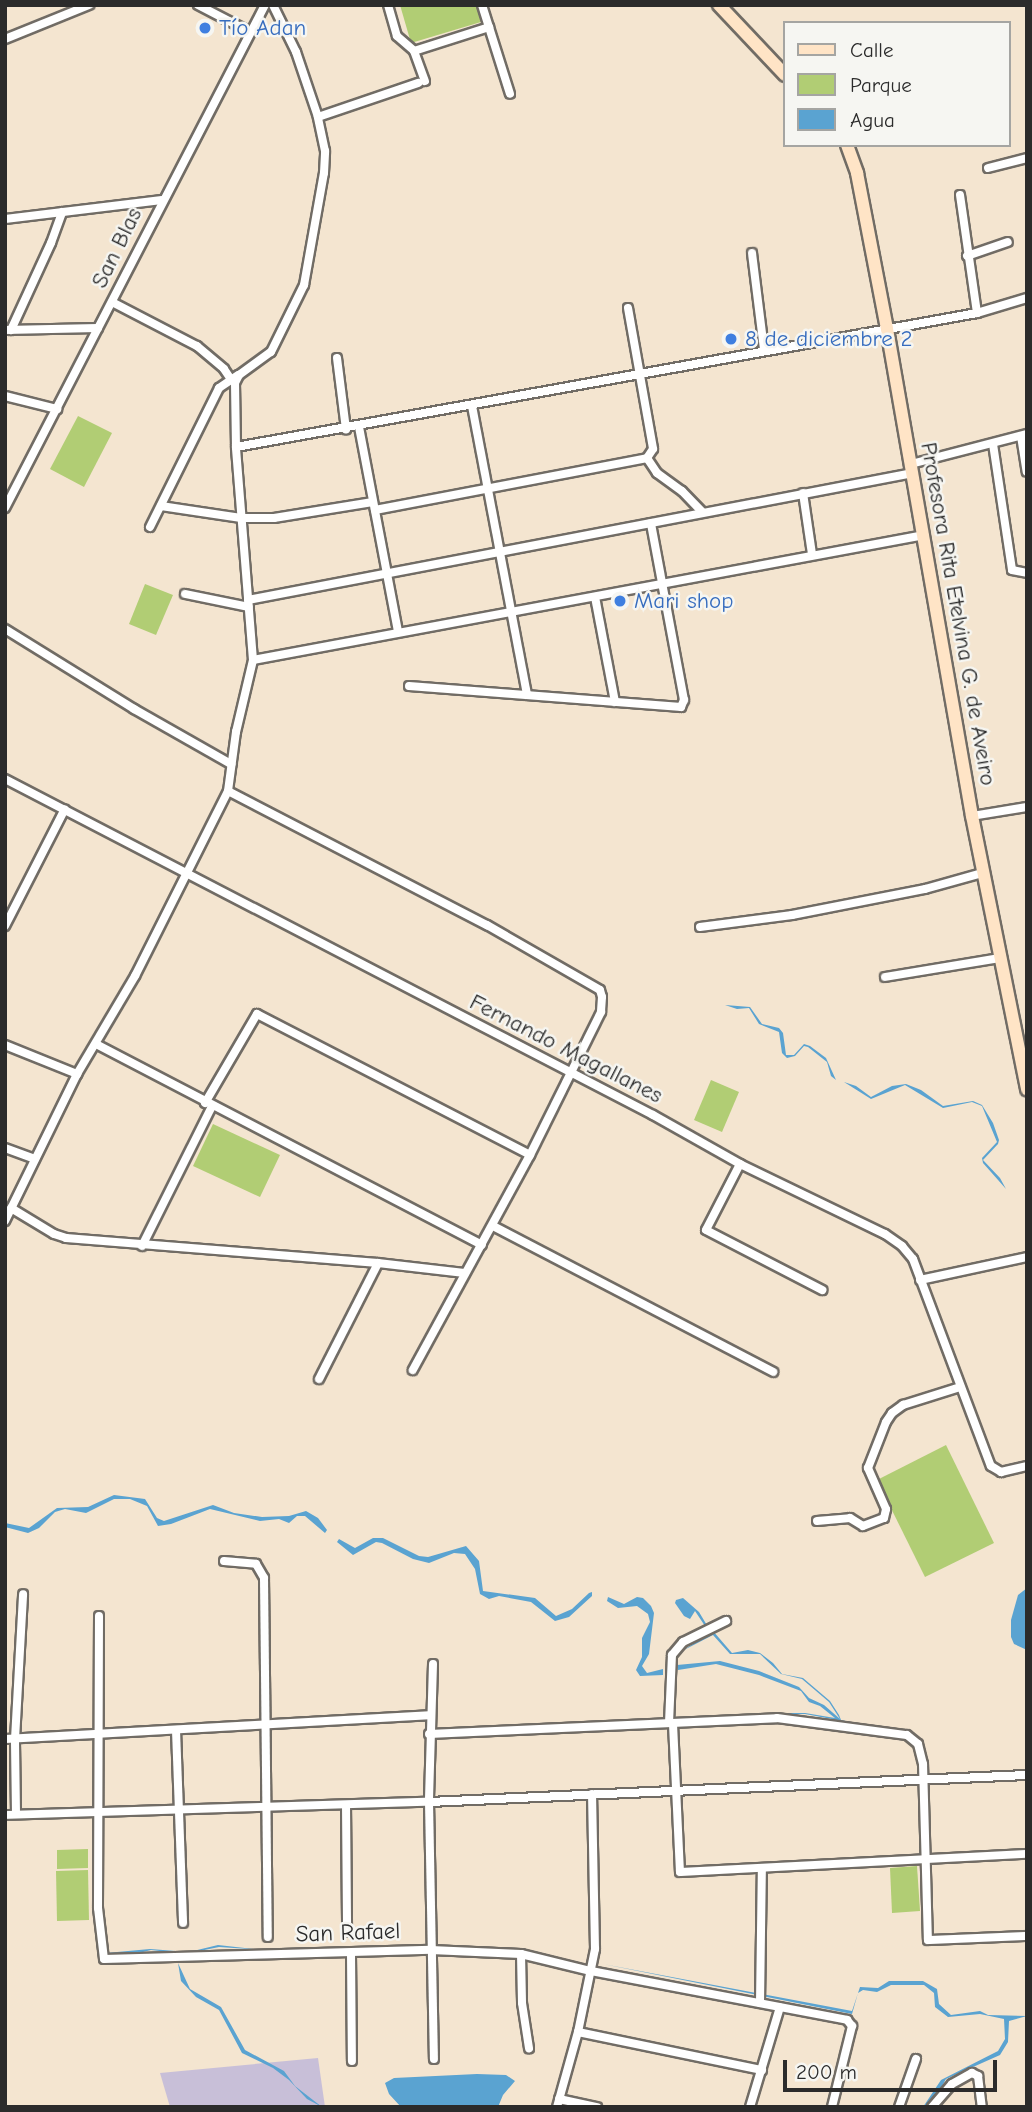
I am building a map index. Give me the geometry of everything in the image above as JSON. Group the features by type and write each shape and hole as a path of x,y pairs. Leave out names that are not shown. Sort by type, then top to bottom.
{"street":[{"path":"5,39 89,5"},
{"path":"198,5 250,32"},
{"name":"San Blas","path":"5,508 265,5"},
{"path":"150,527 219,388 271,352 304,285 324,173 325,151 318,117 296,52 273,5"},
{"path":"318,117 421,82 414,51 397,36 388,5"},
{"path":"482,5 510,94"},
{"path":"719,5 783,73"},
{"path":"414,51 489,27"},
{"name":"Profesora Rita Etelvina G. de Aveiro","path":"848,147 857,173 887,329 982,873 1000,958 1021,1030 1027,1090"},
{"path":"988,168 1027,158"},
{"path":"960,195 977,313"},
{"path":"5,219 162,200"},
{"path":"62,212 55,234 8,330 99,328"},
{"path":"967,256 1008,242"},
{"path":"752,253 764,349"},
{"path":"236,447 359,427 764,349 977,313 1027,298"},
{"path":"113,302 197,346 234,377"},
{"path":"161,506 242,518 274,518 488,489 647,458 653,449 628,308"},
{"path":"337,358 346,429"},
{"path":"5,1220 77,1074 188,875 228,791 231,764 253,660 236,447 234,377"},
{"path":"5,396 57,409"},
{"path":"472,406 527,695"},
{"path":"359,427 398,632"},
{"path":"185,594 249,603 388,571 803,493 912,468 1024,435 1027,472"},
{"path":"993,444 1012,570 1027,573"},
{"path":"647,458 657,474 682,491 702,512"},
{"path":"803,493 812,554"},
{"path":"409,686 681,707 684,704 650,523"},
{"path":"253,660 924,535"},
{"path":"596,597 615,702"},
{"path":"5,629 134,709 231,764"},
{"name":"Fernando Magallanes","path":"5,779 571,1073 740,1164 885,1234 902,1246 912,1259 988,1461 995,1470 1001,1472 1027,1465"},
{"path":"228,791 475,918 600,990 601,1012 571,1073 493,1226 464,1273 413,1370"},
{"path":"972,816 1027,807"},
{"path":"5,926 65,809"},
{"path":"700,927 792,915 925,889 982,873"},
{"path":"885,977 1000,958"},
{"path":"142,1246 208,1104 257,1014 530,1155"},
{"path":"96,1044 482,1245"},
{"path":"5,1045 77,1074"},
{"path":"5,1148 35,1159"},
{"path":"740,1164 706,1230 822,1290"},
{"path":"11,1208 54,1234 66,1238 378,1263 464,1273"},
{"path":"493,1226 773,1372"},
{"path":"920,1280 1027,1257"},
{"path":"319,1379 378,1263"},
{"path":"817,1521 850,1518 863,1526 884,1518 885,1506 867,1468 886,1422 892,1413 903,1405 960,1387"},
{"path":"224,1561 256,1564 264,1578 268,1937"},
{"path":"16,1814 10,1739 23,1594"},
{"path":"98,1813 99,1616"},
{"path":"726,1620 683,1642 672,1655 671,1723 680,1872 1027,1854"},
{"path":"433,1664 429,1715 429,1802 434,2059"},
{"path":"10,1739 429,1715"},
{"path":"429,1734 776,1718 907,1735 921,1751 924,1779 928,1940 1027,1936"},
{"path":"176,1730 183,1923"},
{"path":"5,1815 429,1802 675,1788 1027,1775"},
{"path":"592,1794 596,1934 592,1971 558,2103 597,2107"},
{"path":"346,1805 347,1932"},
{"name":"San Rafael","path":"98,1813 98,1908 104,1959 431,1950 521,1954 850,2023 832,2107"},
{"path":"760,2003 762,1868"},
{"path":"351,1954 352,2062"},
{"path":"521,1954 522,2003 529,2048"},
{"path":"750,2107 780,2007"},
{"path":"578,2032 762,2070"},
{"path":"899,2107 916,2059"},
{"path":"932,2107 952,2084 972,2073 978,2076 982,2107"}],"shaded area":[{"path":"318,2058 325,2107 170,2107 160,2073"}],"green space":[{"path":"400,5 476,5 481,22 411,43"},
{"path":"78,416 112,433 84,487 50,469"},
{"path":"145,584 173,595 156,635 129,624"},
{"path":"711,1080 739,1092 722,1132 694,1120"},
{"path":"213,1124 280,1155 260,1197 193,1166"},
{"path":"946,1445 994,1543 925,1577 877,1480"},
{"path":"88,1849 88,1868 57,1869 57,1850"},
{"path":"917,1866 920,1911 892,1913 890,1868"},
{"path":"88,1870 89,1920 57,1921 56,1871"}],"water":[{"path":"725,1005 750,1007 762,1024 779,1028 783,1033 786,1055 794,1055 804,1044 810,1046 826,1058 836,1080 831,1076 827,1062 808,1047 804,1046 795,1056 787,1058 782,1053 779,1032 759,1024 749,1008 737,1009"},
{"path":"844,1082 856,1086 871,1097 892,1086 906,1084 921,1090 943,1106 973,1101 982,1105 999,1140 983,1160 1000,1178 1006,1189 983,1163 982,1158 997,1142 982,1106 972,1102 943,1108 905,1085 871,1099"},
{"path":"114,1495 145,1499 157,1518 164,1521 213,1505 234,1513 262,1517 289,1516 306,1511 318,1518 327,1530 325,1533 305,1516 297,1516 289,1523 279,1519 260,1521 210,1509 171,1524 158,1526 147,1506 130,1499 114,1499 86,1513 65,1509 55,1512 39,1528 28,1533 5,1527 5,1523 29,1528 57,1508 88,1507"},
{"path":"373,1538 383,1538 419,1556 428,1557 466,1546 479,1561 483,1591 535,1598 556,1616 572,1609 589,1593 592,1592 592,1596 569,1617 555,1621 531,1602 499,1596 489,1599 480,1594 475,1569 465,1554 454,1553 429,1563 413,1559 376,1542 353,1555 337,1542 339,1539 355,1548"},
{"path":"1027,1588 1027,1650 1014,1644 1011,1637 1011,1620 1018,1595"},
{"path":"608,1597 624,1604 637,1597 643,1598 651,1606 654,1613 649,1654 642,1666 647,1673 663,1669 663,1675 640,1676 636,1670 642,1657 642,1638 650,1622 648,1614 637,1606 618,1608 607,1601"},
{"path":"683,1598 699,1612 708,1627 675,1642 705,1626 695,1611 690,1619 684,1616 675,1603"},
{"path":"713,1631 732,1653 748,1650 760,1653 782,1674 803,1678 830,1701 841,1720 869,1726 805,1714 673,1718 805,1713 835,1718 820,1706 809,1702 801,1691 759,1675 716,1664 678,1670 677,1665 720,1661 759,1671 799,1687 809,1698 824,1705 840,1719 829,1702 802,1679 781,1674 760,1654 730,1654 713,1635 682,1651"},
{"path":"218,1945 264,1950 219,1947 185,1954 151,1950 139,1953 106,1953 150,1949 189,1952"},
{"path":"178,1963 190,1989 221,2007 245,2050 284,2071 295,2086 322,2107 307,2099 273,2068 242,2053 219,2010 196,1997 181,1981"},
{"path":"603,1964 852,2011 858,1993 852,2014"},
{"path":"889,1981 923,1981 937,1989 939,2004 951,2015 980,2011 988,2015 1027,2016 1009,2021 1008,2042 1000,2055 946,2079 936,2097 923,2107 941,2080 998,2051 1005,2039 1004,2019 980,2014 948,2017 935,2007 934,1993 924,1985 891,1985 877,1992 863,1990 858,1993 860,1987 878,1988"},
{"path":"506,2075 515,2081 503,2095 498,2107 401,2107 389,2094 385,2083 394,2078"}],"place":[{"name":"Tío Adan","path":"205,28"},
{"name":"8 de diciembre 2","path":"731,339"},
{"name":"Mari shop","path":"620,601"}]}
